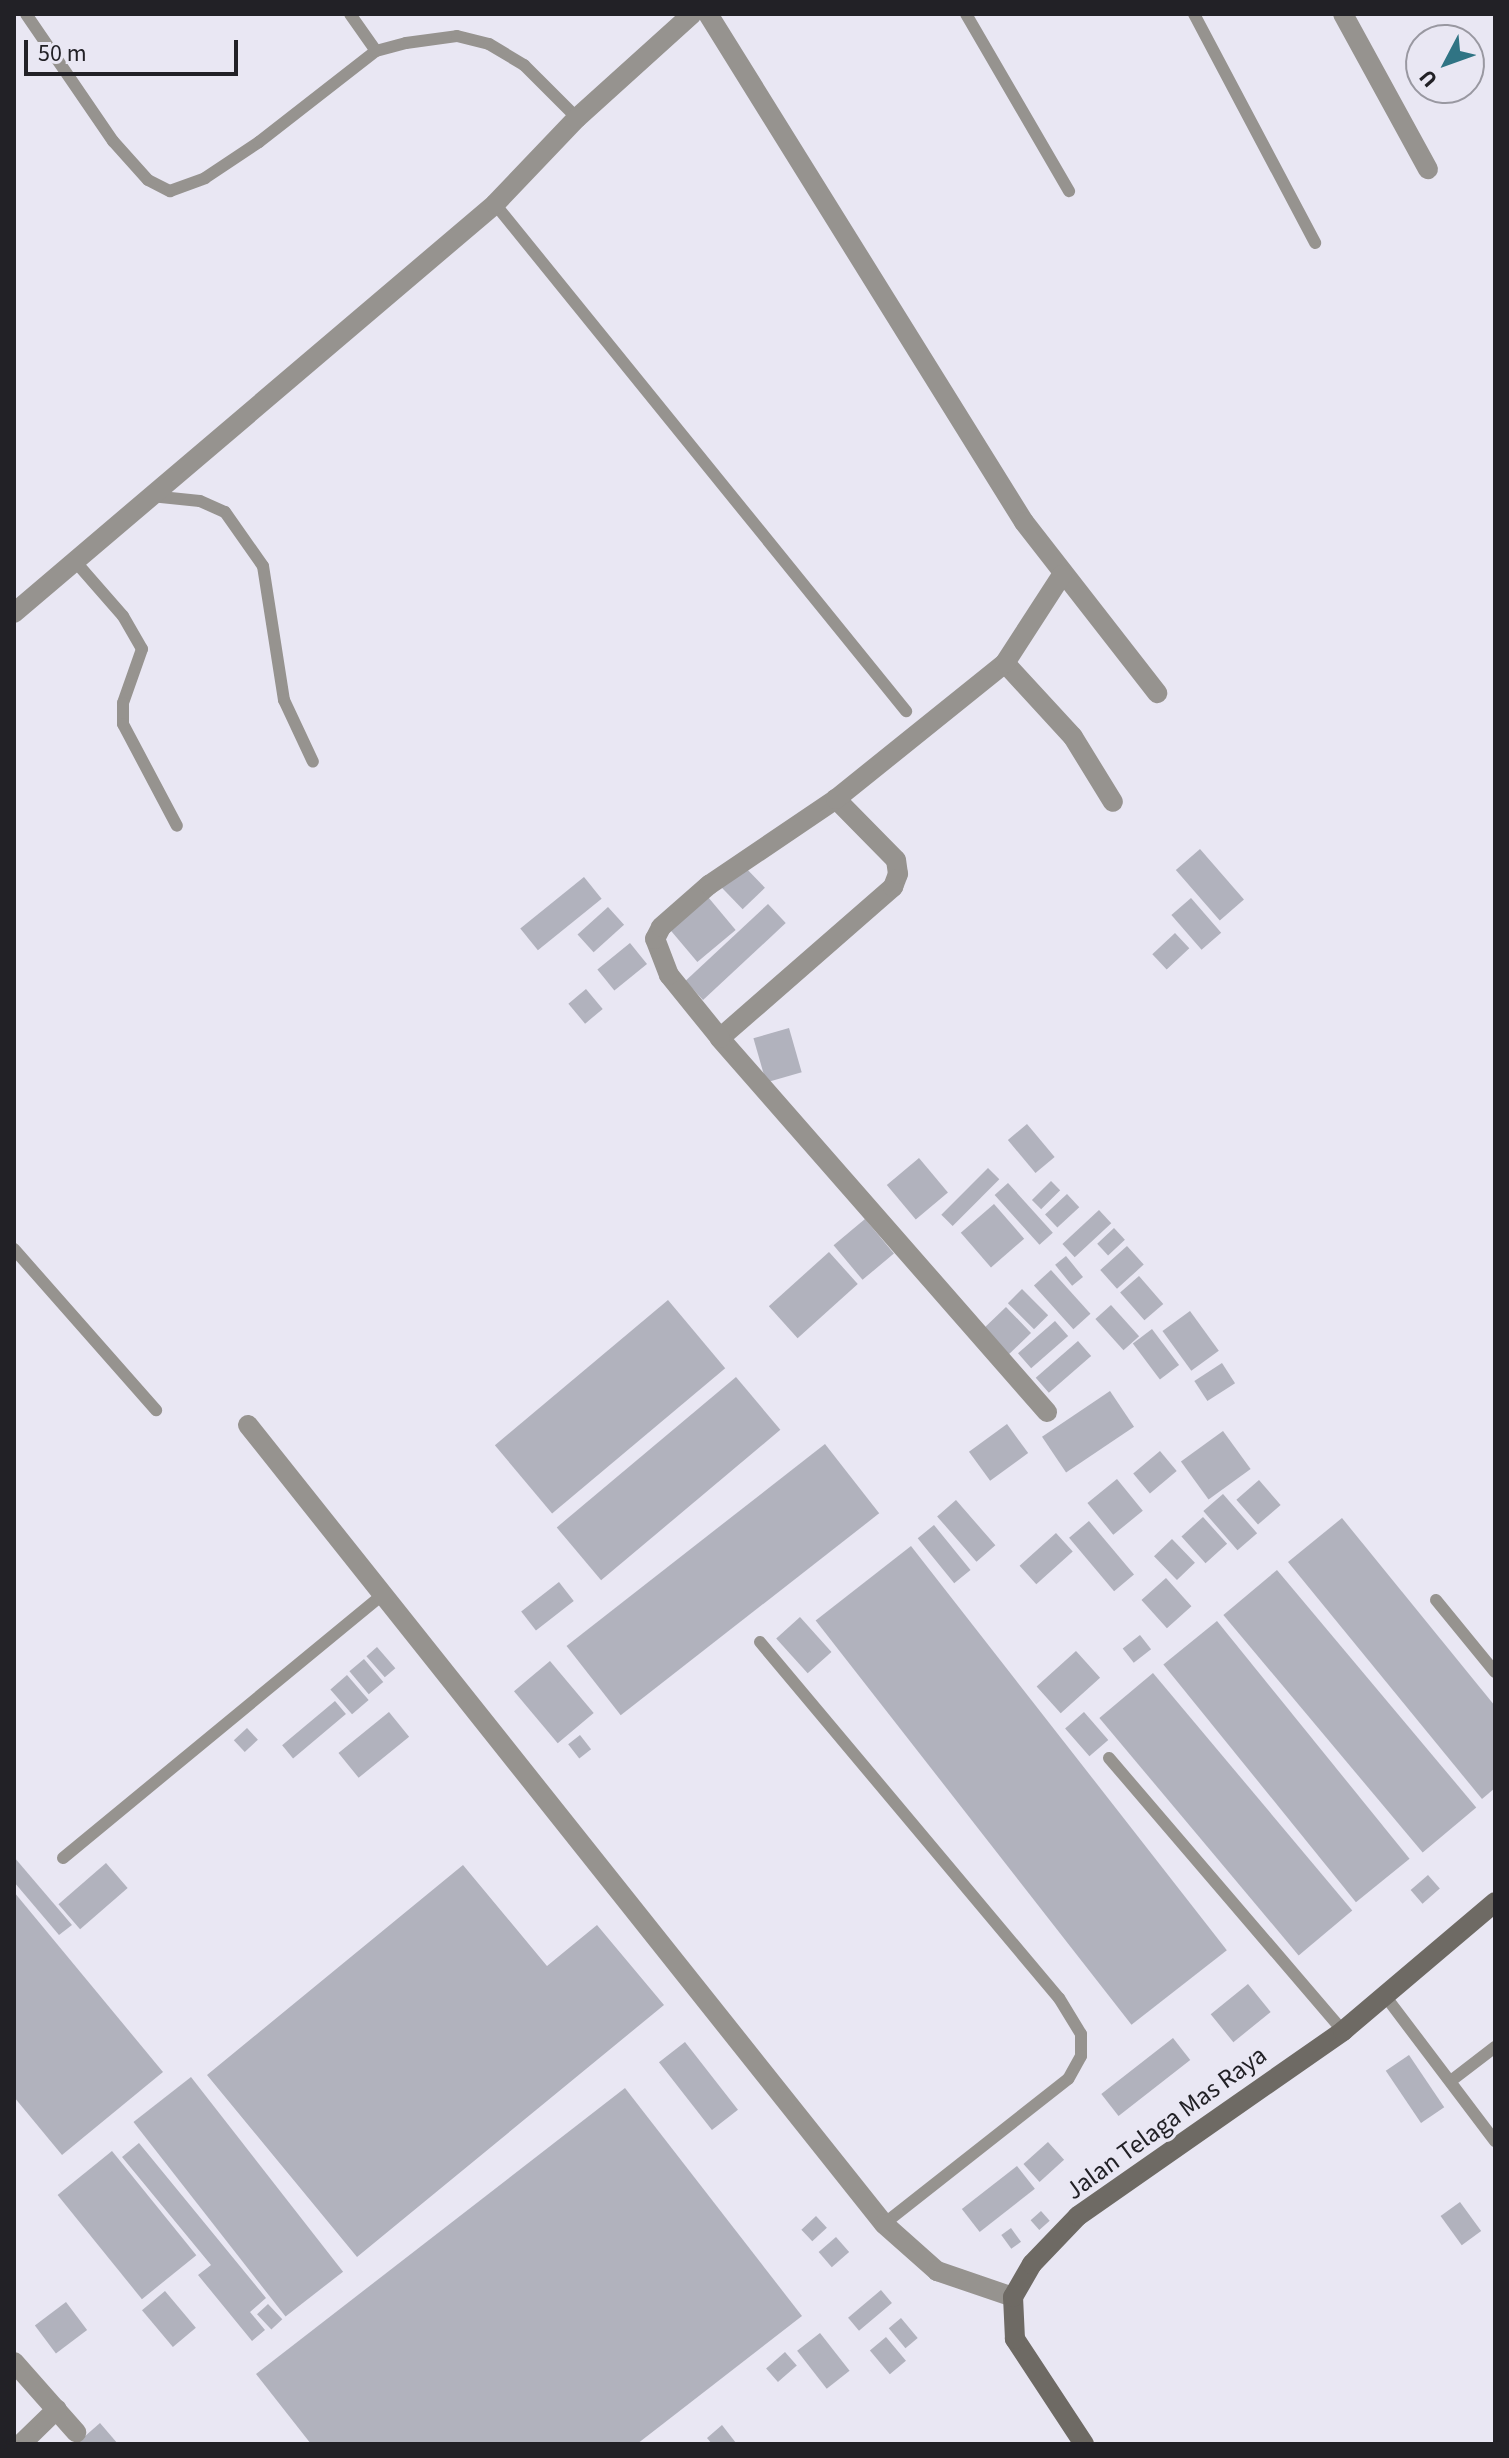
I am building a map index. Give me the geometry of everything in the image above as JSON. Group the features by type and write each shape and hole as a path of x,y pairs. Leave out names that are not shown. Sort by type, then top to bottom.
{"main road":[{"name":"Jalan Telaga Mas Raya","path":"1013,2297 1032,2264 1078,2216 1343,2031 1495,1902"},
{"path":"1013,2297 1015,2339 1084,2444"}],"street":[{"path":"14,613 148,495 495,204 577,118 692,14"},
{"path":"708,14 1062,575 1157,693"},
{"path":"1343,14 1428,169"},
{"path":"1047,1412 720,1038 669,975 655,939 661,927 709,885 836,799 1005,663 1062,575"},
{"path":"1005,663 1073,737 1113,802"},
{"path":"720,1038 893,887 896,860 836,799"},
{"path":"248,1425 385,1593 884,2224 937,2271 1013,2297"},
{"path":"14,2362 76,2432"},
{"path":"21,2444 57,2409"}],"lane":[{"path":"26,14 113,141 148,180 170,191 205,178 259,142 376,51 457,36 489,44 524,65 577,118"},
{"path":"350,14 376,51"},
{"path":"966,14 1069,191"},
{"path":"1194,14 1315,243"},
{"path":"495,204 906,711"},
{"path":"148,495 200,501 225,512 263,566 284,700 313,762"},
{"path":"74,560 123,616 142,649 123,703 123,724 177,826"},
{"path":"14,1249 156,1410"},
{"path":"63,1858 385,1593"},
{"path":"1436,1600 1495,1672"},
{"path":"760,1642 1049,1986 1081,2034 1081,2056 1068,2079 884,2224"},
{"path":"1109,1758 1343,2031"},
{"path":"1386,1997 1452,2080 1495,2141"},
{"path":"1452,2080 1495,2047"}],"building":[{"path":"1200,849 1244,900 1220,921 1176,870"},
{"path":"742,864 765,888 743,909 720,886"},
{"path":"584,877 602,899 538,950 520,929"},
{"path":"708,897 736,930 697,962 670,929"},
{"path":"1191,898 1221,933 1202,950 1171,915"},
{"path":"768,904 786,923 703,1000 685,981"},
{"path":"608,907 624,925 594,952 578,934"},
{"path":"1175,933 1189,948 1167,970 1152,954"},
{"path":"630,943 647,964 614,990 597,969"},
{"path":"586,989 603,1009 585,1024 568,1004"},
{"path":"789,1028 802,1072 766,1082 753,1038"},
{"path":"1027,1124 1055,1157 1035,1173 1008,1140"},
{"path":"919,1158 948,1192 916,1219 887,1185"},
{"path":"988,1168 999,1179 953,1226 941,1215"},
{"path":"1051,1181 1060,1190 1041,1209 1032,1200"},
{"path":"1008,1183 1053,1233 1039,1245 995,1195"},
{"path":"1067,1194 1079,1207 1057,1228 1045,1214"},
{"path":"994,1204 1024,1239 991,1268 961,1233"},
{"path":"1099,1210 1111,1223 1075,1257 1062,1244"},
{"path":"865,1219 894,1253 863,1280 834,1245"},
{"path":"1114,1228 1125,1240 1108,1255 1097,1244"},
{"path":"1127,1246 1144,1265 1117,1289 1100,1270"},
{"path":"829,1252 858,1284 798,1338 769,1306"},
{"path":"1066,1256 1083,1277 1072,1286 1055,1265"},
{"path":"1051,1270 1090,1314 1073,1329 1034,1285"},
{"path":"1139,1276 1163,1304 1144,1320 1120,1292"},
{"path":"1022,1289 1048,1315 1034,1329 1008,1303"},
{"path":"668,1300 725,1368 552,1513 495,1445"},
{"path":"1111,1305 1139,1336 1123,1350 1095,1319"},
{"path":"1006,1307 1031,1333 1007,1357 982,1331"},
{"path":"1190,1311 1219,1351 1191,1371 1162,1331"},
{"path":"1055,1321 1068,1336 1031,1368 1018,1353"},
{"path":"1152,1329 1179,1365 1160,1379 1133,1343"},
{"path":"1078,1341 1091,1356 1049,1393 1036,1378"},
{"path":"1222,1363 1235,1383 1207,1401 1194,1381"},
{"path":"736,1377 780,1430 601,1580 557,1527"},
{"path":"1110,1391 1134,1427 1066,1473 1042,1437"},
{"path":"1007,1424 1028,1453 990,1481 969,1452"},
{"path":"1223,1431 1251,1469 1209,1500 1181,1462"},
{"path":"825,1444 879,1513 621,1715 567,1646"},
{"path":"1160,1451 1177,1471 1150,1493 1133,1473"},
{"path":"1117,1479 1143,1511 1113,1535 1087,1503"},
{"path":"1259,1480 1281,1505 1258,1525 1236,1500"},
{"path":"1223,1494 1257,1533 1237,1550 1203,1511"},
{"path":"956,1500 995,1545 976,1562 937,1516"},
{"path":"1203,1517 1227,1544 1206,1563 1181,1536"},
{"path":"1342,1518 1495,1706 1495,1788 1482,1799 1288,1562"},
{"path":"1089,1521 1134,1575 1114,1591 1069,1538"},
{"path":"934,1525 971,1570 954,1583 918,1538"},
{"path":"1056,1533 1073,1552 1036,1584 1020,1566"},
{"path":"1172,1539 1195,1563 1177,1580 1154,1556"},
{"path":"911,1546 1227,1950 1131,2025 816,1620"},
{"path":"1277,1570 1476,1807 1423,1852 1223,1615"},
{"path":"1166,1578 1191,1606 1167,1628 1141,1600"},
{"path":"559,1582 574,1601 536,1630 521,1612"},
{"path":"800,1617 831,1652 808,1673 776,1638"},
{"path":"1217,1621 1410,1859 1356,1902 1163,1664"},
{"path":"1140,1635 1151,1649 1134,1663 1123,1649"},
{"path":"377,1647 395,1668 385,1677 366,1656"},
{"path":"1076,1651 1100,1678 1061,1713 1037,1686"},
{"path":"364,1659 383,1682 369,1694 349,1671"},
{"path":"550,1661 594,1713 558,1743 514,1691"},
{"path":"1153,1673 1352,1910 1299,1955 1099,1718"},
{"path":"347,1675 369,1700 352,1714 330,1689"},
{"path":"335,1701 346,1714 293,1758 282,1745"},
{"path":"389,1712 409,1737 359,1778 338,1753"},
{"path":"1084,1712 1108,1740 1089,1756 1065,1728"},
{"path":"247,1728 258,1740 245,1752 234,1740"},
{"path":"580,1735 591,1749 579,1758 568,1744"},
{"path":"14,1857 72,1925 59,1935 14,1882"},
{"path":"106,1863 128,1888 80,1929 58,1904"},
{"path":"463,1865 547,1966 597,1925 664,2005 357,2257 207,2075"},
{"path":"1428,1875 1440,1889 1422,1904 1411,1890"},
{"path":"14,1892 163,2072 62,2155 14,2097"},
{"path":"1248,1984 1271,2012 1233,2042 1211,2014"},
{"path":"1173,2038 1190,2060 1119,2116 1101,2094"},
{"path":"685,2042 738,2110 712,2130 659,2062"},
{"path":"1409,2055 1444,2107 1421,2123 1386,2071"},
{"path":"191,2077 343,2272 286,2317 133,2122"},
{"path":"625,2088 802,2316 637,2444 311,2444 256,2374"},
{"path":"1048,2142 1064,2160 1040,2182 1023,2164"},
{"path":"139,2143 266,2298 250,2312 265,2330 252,2341 198,2275 211,2265 122,2157"},
{"path":"112,2151 196,2255 142,2299 58,2195"},
{"path":"1017,2166 1035,2189 980,2232 962,2209"},
{"path":"1460,2202 1481,2231 1462,2245 1441,2216"},
{"path":"1041,2211 1050,2221 1039,2230 1031,2220"},
{"path":"816,2216 827,2228 812,2241 801,2230"},
{"path":"1011,2228 1021,2242 1011,2249 1001,2235"},
{"path":"836,2237 849,2252 832,2267 819,2252"},
{"path":"881,2290 892,2303 859,2331 848,2318"},
{"path":"165,2291 196,2328 173,2347 142,2310"},
{"path":"66,2302 87,2330 56,2353 35,2325"},
{"path":"268,2304 282,2319 271,2330 257,2314"},
{"path":"901,2318 918,2338 905,2348 889,2328"},
{"path":"820,2333 850,2371 827,2389 797,2351"},
{"path":"886,2337 906,2361 890,2374 870,2350"},
{"path":"785,2352 797,2366 778,2382 766,2368"},
{"path":"100,2423 118,2444 76,2444"},
{"path":"722,2425 735,2444 712,2444 707,2438"}]}
